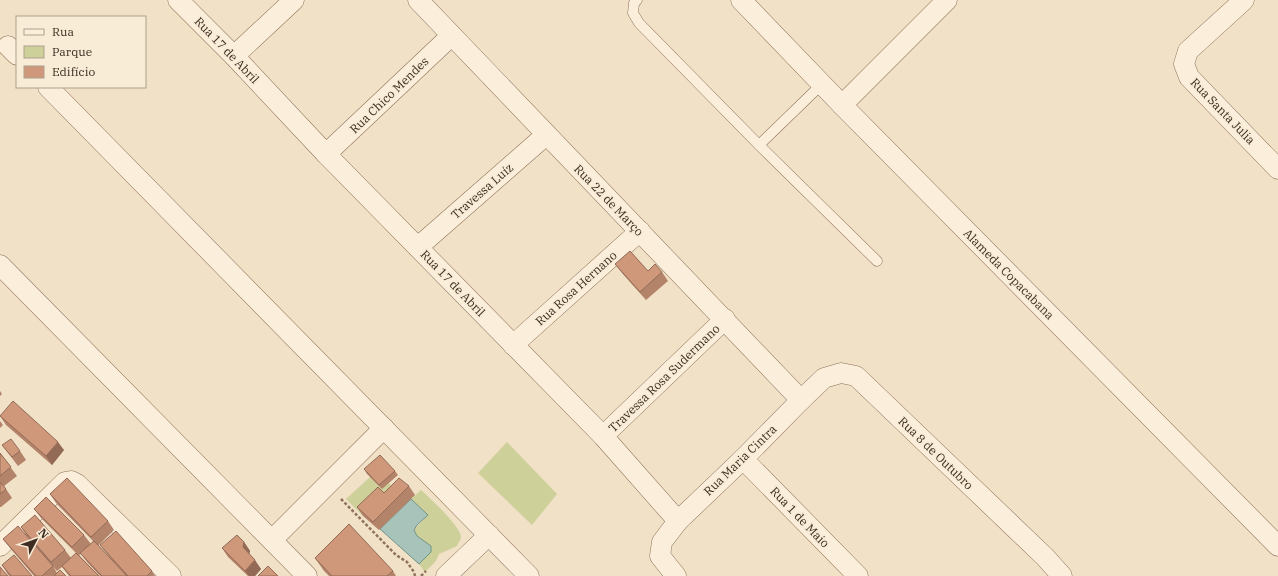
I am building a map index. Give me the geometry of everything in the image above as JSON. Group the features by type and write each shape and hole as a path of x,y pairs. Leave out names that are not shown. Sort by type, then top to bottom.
{"street":[{"name":"Rua 17 de Abril","path":"178,0 234,56 326,154 418,246 602,436 678,521"},
{"path":"234,56 294,0"},
{"name":"Rua 22 de Março","path":"418,0 801,400"},
{"name":"Alameda Copacabana","path":"741,0 842,105 1278,546"},
{"path":"842,105 947,0"},
{"name":"Rua Santa Julia","path":"1244,0 1188,50 1184,64 1189,77 1278,169"},
{"name":"Rua Chico Mendes","path":"326,154 451,36"},
{"path":"49,88 529,576"},
{"name":"Travessa Luíz","path":"418,246 546,135"},
{"name":"Rua Rosa Hernano","path":"513,345 640,231"},
{"path":"0,265 272,540 300,573"},
{"name":"Travessa Rosa Sudermano","path":"602,436 725,320"},
{"name":"Rua 8 de Outubro","path":"801,400 824,378 841,373 856,376 1045,557 1062,576"},
{"name":"Rua Maria Cintra","path":"678,521 801,400"},
{"path":"272,540 384,428"},
{"name":"Rua 1 de Maio","path":"742,459 858,576"},
{"path":"0,546 65,482 71,481 77,484 171,576"},
{"path":"676,576 660,556 662,542 678,521"},
{"path":"438,571 489,535"}],"lane":[{"path":"637,0 634,3 633,13 639,24 877,261"},
{"path":"759,145 822,84"}],"path":[{"path":"335,501 345,494"},
{"path":"340,498 396,554 407,562 415,576"},
{"path":"421,576 438,571"}],"green space":[{"path":"507,442 557,494 532,525 478,473"},
{"path":"370,477 389,483 398,493 384,496 363,516 346,499"},
{"path":"421,490 451,520 461,537 457,546 439,554 436,561 425,572 418,563 431,552 431,546 417,536 414,530 428,515 411,499"}],"water":[{"path":"411,499 428,515 417,525 414,530 417,536 431,546 431,552 419,564 380,529"}],"building":[{"path":"630,251 648,271 655,264 662,272 640,292 615,264"},
{"path":"13,401 58,442 46,456 0,416"},
{"path":"11,439 20,451 12,457 2,445"},
{"path":"0,453 11,467 0,476"},
{"path":"380,455 395,471 379,485 364,469"},
{"path":"67,478 108,521 91,537 50,494"},
{"path":"399,478 409,486 373,522 357,507 378,487 384,493"},
{"path":"0,482 6,489 0,494"},
{"path":"46,497 84,535 72,547 34,509"},
{"path":"35,515 65,550 51,562 21,527"},
{"path":"349,524 393,571 387,576 332,576 315,558"},
{"path":"18,526 53,566 42,576 36,576 3,539"},
{"path":"116,531 152,571 147,576 128,576 100,545"},
{"path":"237,535 244,542 243,547 255,560 245,571 222,548"},
{"path":"94,541 127,576 102,576 80,553"},
{"path":"76,553 99,576 71,576 62,566"},
{"path":"14,555 32,576 11,576 2,565"},
{"path":"268,566 278,576 258,576"},
{"path":"0,567 8,576 0,576"},
{"path":"60,570 66,576 54,576"}]}
